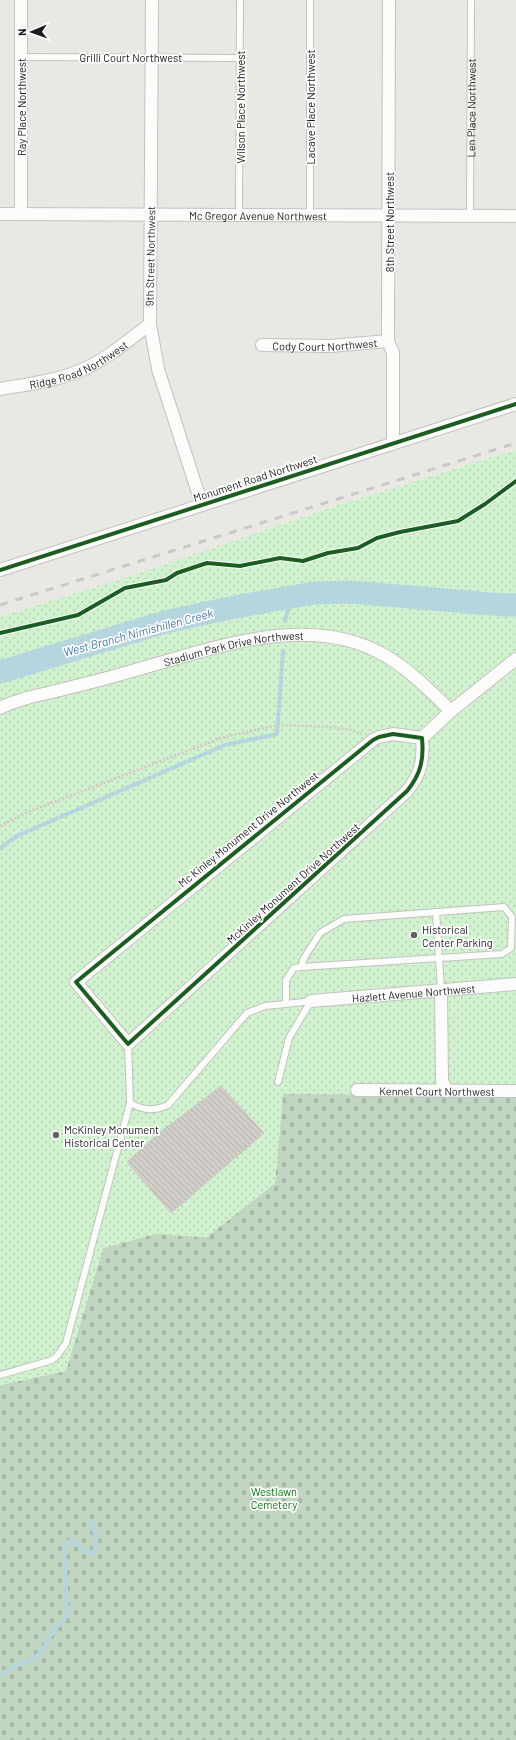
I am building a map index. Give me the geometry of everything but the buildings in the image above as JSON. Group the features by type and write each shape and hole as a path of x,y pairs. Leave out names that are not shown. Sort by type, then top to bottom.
{"street":[{"name":"Ray Place Northwest","path":"21,0 21,214"},
{"name":"9th Street Northwest","path":"152,0 150,324 158,369 202,505"},
{"name":"8th Street Northwest","path":"389,0 388,341 393,355 393,443"},
{"name":"Mc Gregor Avenue Northwest","path":"0,214 516,216"},
{"name":"Ridge Road Northwest","path":"0,389 46,381 82,370 114,351 150,324"},
{"name":"Cody Court Northwest","path":"262,345 330,346 388,341"},
{"name":"Monument Road Northwest","path":"0,570 516,404"},
{"name":"Stadium Park Drive Northwest","path":"0,708 28,697 116,676 233,643 267,637 310,634 333,637 358,644 386,656 415,677 451,711"},
{"path":"422,738 451,711 516,659"},
{"name":"Mc Kinley Monument Drive Northwest","path":"128,1044 76,982 373,740 385,735 393,734 422,738"},
{"name":"McKinley Monument Drive Northwest","path":"128,1044 407,791 419,775 421,766 422,738"},
{"name":"Hazlett Avenue Northwest","path":"311,1001 516,984"},
{"path":"441,990 442,1082 446,1091"},
{"name":"Kennet Court Northwest","path":"357,1090 516,1090"}],"lane":[{"name":"Wilson Place Northwest","path":"239,214 240,0"},
{"name":"Lacave Place Northwest","path":"310,0 310,215"},
{"name":"Len Place Northwest","path":"470,0 470,216"},
{"name":"Grilli Court Northwest","path":"21,57 240,58"},
{"path":"286,1004 286,980 294,968 439,957 502,954 511,948 512,917 504,907 344,919 320,933 304,958 301,967"},
{"path":"436,912 441,990"},
{"path":"130,1103 147,1110 158,1109 168,1104 247,1013 265,1006 311,1001"},
{"path":"278,1082 289,1038 311,1001"},
{"path":"0,1375 52,1360 57,1356 66,1343 130,1103 128,1044"}],"path":[{"path":"0,826 28,812 221,738 284,725 340,728 360,733 373,740"}],"green space":[{"path":"516,450 516,1095 283,1094 275,1183 207,1237 155,1234 103,1248 66,1371 0,1385 0,617 131,576 336,506"},
{"name":"Westlawn Cemetery","path":"283,1094 516,1095 516,1740 0,1740 0,1385 66,1371 103,1248 155,1234 207,1237 275,1183"}],"waterway":[{"name":"West Branch Nimishillen Creek","path":"0,672 165,622 235,607 314,593 351,592 516,605"},
{"path":"285,621 291,596"},
{"path":"0,848 17,836 225,745 277,734 283,651"},
{"path":"0,1674 14,1666 33,1659 41,1652 54,1630 65,1619 67,1611 64,1544 72,1540 86,1552 92,1553 95,1549 96,1542 91,1521"}],"railway":[{"path":"0,605 516,443"}],"cycle path":[{"path":"0,570 516,404"},
{"path":"0,633 78,615 125,588 166,580 177,573 207,563 240,566 280,558 303,561 328,553 358,548 377,538 400,532 458,521 485,504 516,481"},
{"path":"393,734 422,738 422,760 416,778 407,791 128,1044 76,982 373,740 393,734"}],"place":[{"name":"Historical Center Parking","path":"414,935"},
{"name":"McKinley Monument Historical Center","path":"56,1135"}]}
